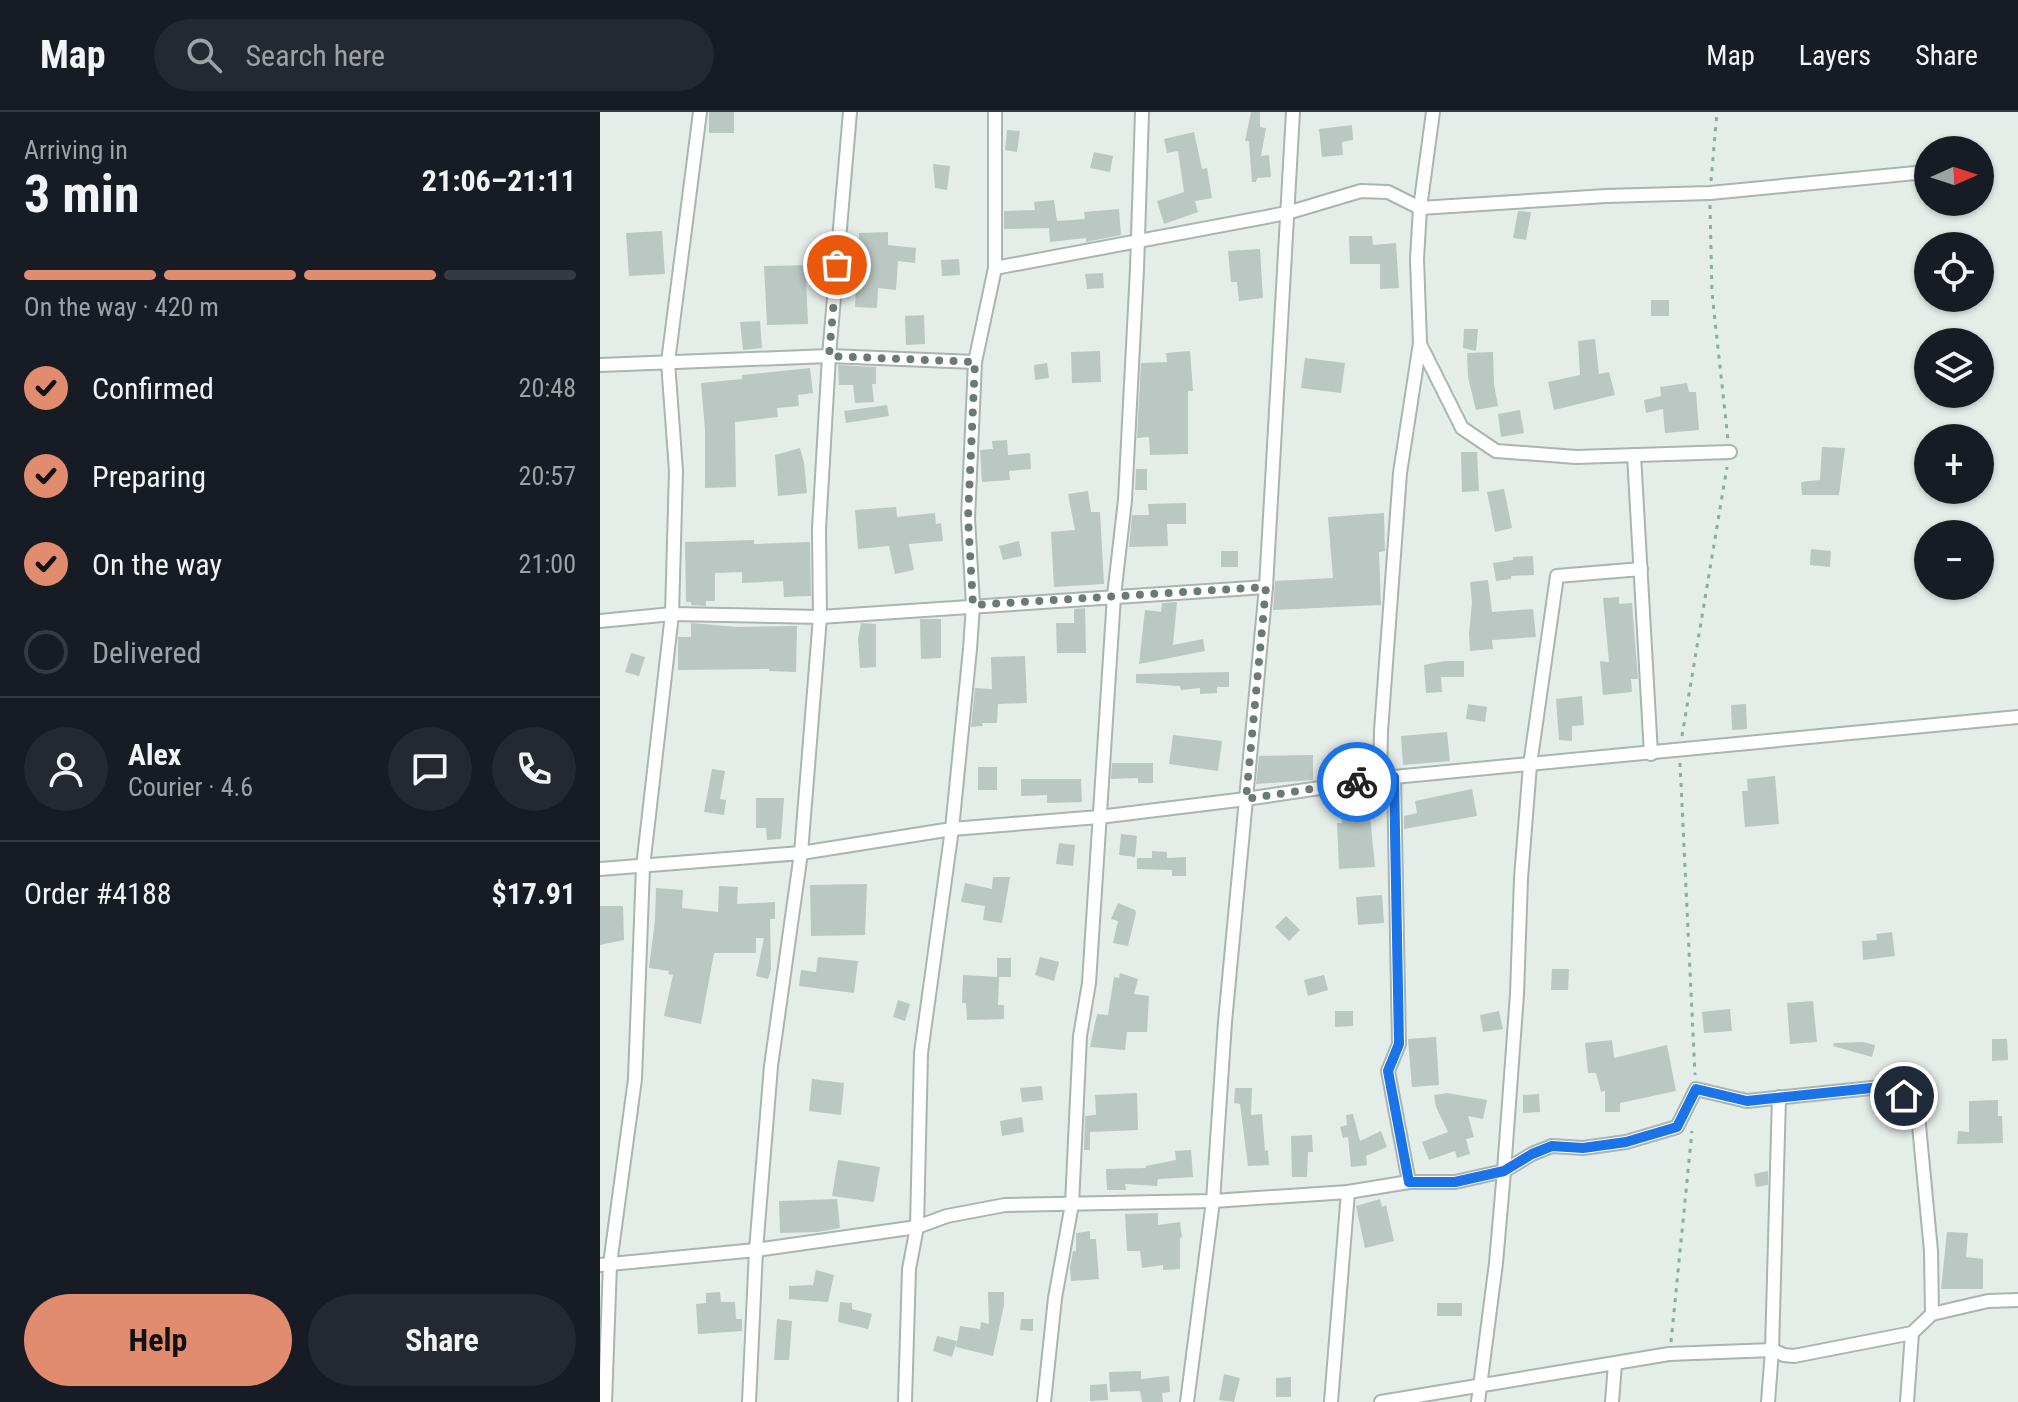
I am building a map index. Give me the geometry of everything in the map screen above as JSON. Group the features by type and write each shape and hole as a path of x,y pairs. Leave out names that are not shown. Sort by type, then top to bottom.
{"street":[{"path":"605,1402 605,1265 635,1079 643,867 672,614 676,471 668,362 700,112"},
{"path":"749,1402 756,1250 771,1066 801,853 820,617 819,529 829,356 850,112"},
{"path":"905,1402 909,1269 917,1227 921,1053 952,829 973,605 968,518 975,362 995,268 995,112"},
{"path":"1044,1402 1055,1298 1072,1204 1080,1036 1089,983 1114,596 1125,500 1142,112"},
{"path":"1187,1402 1213,1201 1225,1022 1266,587 1293,112"},
{"path":"1380,779 1400,473 1420,343 1417,259 1420,208 1433,112"},
{"path":"995,268 1287,213 1361,191 1388,192 1420,208 1710,193 1914,173"},
{"path":"1420,343 1462,428 1496,451 1576,457 1730,452"},
{"path":"600,365 829,356 975,362"},
{"path":"1634,455 1651,754"},
{"path":"1478,1402 1504,1171 1530,765 1557,576 1641,569"},
{"path":"600,621 672,614 820,617 1266,587"},
{"path":"600,869 801,853 952,829 1099,817 1394,777 2018,717"},
{"path":"1394,777 1399,1044 1388,1071 1409,1182"},
{"path":"605,1265 756,1250 917,1227 947,1216 1005,1205 1213,1201 1348,1192 1409,1182 1455,1182 1504,1171 1552,1146 1583,1148 1626,1142 1677,1127 1696,1089 1747,1101 1881,1087 1904,1096 1918,1115 1931,1251 1932,1314"},
{"path":"1768,1402 1779,1097"},
{"path":"1331,1402 1348,1192"},
{"path":"1381,1402 1669,1354 1772,1350 1794,1356 1912,1333 1932,1314 1988,1301 2018,1300"},
{"path":"1907,1402 1912,1333"},
{"path":"1612,1402 1615,1364"}],"building":[{"path":"709,112 734,112 734,133 709,133"},
{"path":"1251,112 1260,112 1260,127 1266,128 1261,156 1269,155 1271,177 1257,178 1256,182 1252,182 1249,141 1245,141"},
{"path":"1352,125 1353,140 1342,142 1343,155 1322,157 1319,129"},
{"path":"1007,130 1020,131 1017,152 1005,150"},
{"path":"1194,132 1202,169 1207,168 1212,198 1195,201 1198,212 1164,224 1157,201 1184,192 1178,151 1167,153 1164,139"},
{"path":"1094,152 1113,156 1110,172 1090,168"},
{"path":"933,164 950,166 947,190 935,188"},
{"path":"1054,200 1057,221 1085,219 1084,212 1119,209 1121,235 1086,242 1086,238 1050,242 1049,228 1004,229 1004,211 1035,210 1034,202"},
{"path":"1518,211 1531,212 1526,240 1513,238"},
{"path":"662,231 665,274 629,276 626,233"},
{"path":"888,232 888,245 916,248 915,263 898,261 896,290 878,288 877,308 855,307 857,268 860,268 859,233"},
{"path":"1349,236 1372,236 1373,245 1396,243 1399,288 1380,289 1380,264 1350,264"},
{"path":"1260,249 1263,298 1239,301 1237,282 1231,282 1228,251"},
{"path":"959,259 960,275 942,276 941,260"},
{"path":"819,265 819,279 806,280 808,324 767,325 764,266"},
{"path":"1103,273 1104,288 1087,289 1085,274"},
{"path":"1651,300 1669,300 1669,316 1651,316"},
{"path":"924,315 925,344 906,345 905,316"},
{"path":"760,321 762,348 743,350 740,322"},
{"path":"1464,329 1478,329 1476,351 1463,348"},
{"path":"1595,339 1599,374 1609,372 1615,395 1554,410 1548,382 1580,375 1578,341"},
{"path":"1100,351 1101,382 1072,383 1071,352"},
{"path":"1190,351 1193,391 1188,391 1188,454 1150,455 1149,437 1137,438 1141,363 1167,362 1166,353"},
{"path":"1493,352 1498,406 1476,410 1468,377 1467,353"},
{"path":"1305,358 1345,363 1341,393 1301,388"},
{"path":"1047,363 1049,378 1035,380 1034,365"},
{"path":"838,365 876,367 876,384 872,384 874,402 855,403 853,385 839,385"},
{"path":"810,368 813,393 798,395 799,406 777,408 778,417 735,422 736,487 705,488 701,383"},
{"path":"1687,383 1689,392 1696,392 1699,430 1665,433 1663,409 1646,413 1644,400 1661,396 1660,387"},
{"path":"887,405 889,416 846,423 844,411"},
{"path":"1520,410 1524,433 1501,437 1498,414"},
{"path":"1007,440 1008,455 1030,453 1031,469 1009,471 1010,480 982,482 980,450 993,449 992,441"},
{"path":"1822,447 1845,448 1839,495 1802,495 1801,482 1820,480"},
{"path":"800,448 807,493 778,496 775,455"},
{"path":"1461,452 1477,452 1479,491 1462,492"},
{"path":"1136,469 1147,469 1147,490 1135,490"},
{"path":"1504,489 1512,528 1495,532 1487,492"},
{"path":"1088,491 1091,512 1100,512 1104,584 1054,587 1051,532 1075,530 1068,494"},
{"path":"1186,503 1186,524 1167,524 1168,546 1129,547 1132,515 1149,515 1148,504"},
{"path":"896,507 897,517 935,513 936,524 941,523 943,541 909,544 914,570 895,574 889,546 858,549 855,510"},
{"path":"1384,513 1385,551 1379,552 1381,605 1273,610 1275,581 1333,578 1328,517"},
{"path":"754,540 754,544 810,542 811,596 784,597 783,581 742,583 742,572 715,573 715,601 706,601 706,606 686,602 685,542"},
{"path":"1019,541 1022,556 1003,560 999,546"},
{"path":"1811,549 1831,551 1830,567 1810,565"},
{"path":"1221,551 1238,551 1238,567 1221,567"},
{"path":"1533,556 1534,575 1511,576 1511,579 1496,581 1493,563 1513,560 1513,557"},
{"path":"1488,580 1492,612 1533,609 1536,637 1492,640 1493,649 1470,651 1470,582"},
{"path":"1619,597 1619,604 1632,603 1638,679 1631,679 1632,692 1603,695 1600,661 1609,662 1603,598"},
{"path":"1177,602 1173,645 1203,639 1205,651 1139,664 1145,610 1161,612 1162,603"},
{"path":"1085,608 1086,653 1057,653 1056,623 1074,623 1074,609"},
{"path":"920,619 941,619 941,658 921,659"},
{"path":"691,623 737,627 797,626 796,672 769,669 678,670 678,637 691,637"},
{"path":"861,623 876,624 876,667 860,668 858,639"},
{"path":"631,653 645,657 639,676 625,672"},
{"path":"1025,656 1027,703 998,704 997,723 971,727 975,688 992,689 991,657"},
{"path":"1464,661 1464,677 1441,677 1442,692 1426,693 1424,665"},
{"path":"1229,672 1229,687 1217,687 1217,693 1200,694 1200,688 1181,690 1180,686 1136,683 1136,674"},
{"path":"1582,696 1584,725 1572,726 1572,741 1559,740 1556,699"},
{"path":"1468,704 1487,707 1485,722 1466,719"},
{"path":"1746,704 1747,729 1732,730 1731,705"},
{"path":"1447,732 1450,761 1403,765 1401,736"},
{"path":"1173,735 1222,741 1218,771 1169,764"},
{"path":"1313,755 1313,780 1256,784 1259,756"},
{"path":"1112,763 1153,763 1153,783 1138,783 1138,778 1111,779"},
{"path":"978,767 997,767 997,790 978,790"},
{"path":"712,769 725,771 720,799 726,800 724,815 704,812"},
{"path":"1775,776 1779,824 1745,827 1742,791 1748,791 1747,779"},
{"path":"1021,779 1081,779 1082,802 1047,803 1047,795 1021,796"},
{"path":"1472,789 1477,816 1404,829 1404,816 1417,813 1415,801"},
{"path":"756,798 784,798 781,839 767,840 766,828 756,828"},
{"path":"1369,806 1375,867 1339,869 1337,823 1342,823 1341,808"},
{"path":"1121,834 1137,836 1135,857 1119,855"},
{"path":"1059,843 1075,845 1073,866 1056,864"},
{"path":"1152,851 1167,852 1167,858 1186,857 1186,876 1172,876 1172,870 1137,869 1137,858 1152,858"},
{"path":"993,877 1010,877 1002,923 983,920 985,906 961,902 965,883 992,889"},
{"path":"867,884 865,935 811,936 810,885"},
{"path":"719,886 738,887 737,904 775,902 775,919 770,919 771,969 768,979 756,976 764,938 756,938 756,953 714,953 701,1024 664,1016 673,975 668,974 669,971 649,968 656,888 683,890 682,908 718,912"},
{"path":"1382,895 1384,923 1358,925 1356,897"},
{"path":"1118,903 1136,913 1128,946 1113,943 1118,921 1111,919"},
{"path":"600,906 623,906 624,940 600,945"},
{"path":"1286,916 1300,930 1289,941 1275,927"},
{"path":"1892,932 1895,956 1863,960 1862,941 1877,940 1876,934"},
{"path":"818,957 858,961 854,993 799,986 801,970 816,972"},
{"path":"1040,957 1059,962 1054,981 1035,975"},
{"path":"997,958 1011,958 1011,977 997,977"},
{"path":"1552,969 1569,969 1568,990 1551,990"},
{"path":"1120,973 1138,979 1134,994 1149,996 1147,1032 1127,1032 1125,1050 1090,1047 1097,1014 1108,1015 1114,977 1119,978"},
{"path":"963,975 999,977 998,1005 1004,1005 1004,1019 967,1020 966,1003 962,1003"},
{"path":"1324,975 1328,990 1308,996 1304,980"},
{"path":"898,1000 910,1004 905,1021 893,1017"},
{"path":"1813,1001 1817,1042 1790,1044 1787,1003"},
{"path":"1730,1009 1732,1031 1704,1033 1702,1012"},
{"path":"1335,1011 1353,1011 1353,1026 1335,1027"},
{"path":"1499,1011 1503,1029 1483,1032 1480,1015"},
{"path":"1436,1037 1439,1085 1412,1087 1408,1039"},
{"path":"1992,1039 2007,1039 2008,1060 1992,1061"},
{"path":"1612,1040 1614,1058 1667,1045 1676,1091 1620,1103 1620,1112 1605,1112 1605,1091 1601,1092 1596,1073 1588,1073 1585,1043"},
{"path":"1863,1042 1875,1045 1872,1057 1833,1046 1834,1043"},
{"path":"812,1079 844,1083 841,1115 809,1111"},
{"path":"1042,1086 1043,1100 1022,1102 1020,1088"},
{"path":"1235,1088 1252,1088 1251,1115 1262,1114 1269,1165 1248,1166 1240,1104 1234,1103"},
{"path":"1137,1093 1138,1130 1090,1132 1090,1150 1084,1150 1085,1116 1096,1115 1095,1095"},
{"path":"1447,1093 1487,1100 1483,1119 1468,1116 1474,1137 1466,1139 1470,1154 1457,1158 1455,1151 1429,1160 1422,1142 1448,1132 1434,1095"},
{"path":"1539,1094 1540,1112 1523,1113 1523,1095"},
{"path":"1998,1100 2003,1143 1957,1144 1958,1131 1969,1132 1969,1101"},
{"path":"1353,1114 1360,1141 1381,1131 1387,1147 1366,1156 1367,1165 1351,1167 1348,1137 1343,1138 1340,1127 1347,1125 1346,1115"},
{"path":"1022,1117 1024,1132 1002,1136 1000,1121"},
{"path":"1312,1135 1313,1152 1308,1152 1307,1177 1292,1177 1291,1136"},
{"path":"1191,1150 1193,1177 1158,1179 1157,1186 1125,1184 1126,1190 1107,1190 1106,1169 1146,1168 1176,1160 1175,1151"},
{"path":"838,1160 880,1167 874,1202 832,1196"},
{"path":"1768,1171 1768,1185 1756,1187 1754,1174"},
{"path":"837,1199 840,1228 780,1233 779,1201"},
{"path":"1380,1199 1382,1207 1386,1205 1394,1241 1365,1248 1356,1206"},
{"path":"1158,1213 1158,1225 1180,1222 1180,1269 1163,1270 1163,1265 1142,1268 1140,1251 1127,1251 1125,1214"},
{"path":"1090,1231 1090,1239 1096,1239 1099,1279 1071,1281 1070,1267 1073,1251 1076,1251 1076,1233"},
{"path":"1947,1232 1968,1233 1966,1257 1983,1259 1983,1289 1941,1289"},
{"path":"816,1270 834,1275 828,1302 789,1299 789,1286 813,1285"},
{"path":"720,1292 721,1302 735,1302 736,1319 742,1319 742,1331 698,1334 696,1304 706,1303 706,1293"},
{"path":"988,1292 1004,1292 993,1356 956,1347 960,1326 980,1329 981,1322 989,1324"},
{"path":"840,1302 852,1303 852,1309 872,1314 868,1329 838,1322"},
{"path":"1437,1303 1462,1303 1462,1316 1437,1316"},
{"path":"777,1319 792,1321 789,1360 774,1360"},
{"path":"1021,1319 1033,1319 1033,1331 1020,1330"},
{"path":"937,1336 957,1341 952,1357 933,1351"},
{"path":"1141,1371 1141,1379 1169,1376 1170,1392 1162,1393 1163,1402 1142,1402 1140,1391 1110,1392 1109,1372"},
{"path":"1224,1374 1240,1378 1234,1402 1219,1400"},
{"path":"1291,1377 1291,1397 1276,1397 1276,1378"},
{"path":"1107,1384 1108,1400 1090,1401 1090,1385"}],"way so far":[{"path":"837,265 829,356 975,362 968,518 973,605 1266,587 1246,799 1357,782"}],"route":[{"path":"1357,782 1394,777 1399,1044 1388,1071 1409,1182 1455,1182 1504,1171 1552,1146 1583,1148 1626,1142 1677,1127 1696,1089 1747,1101 1881,1087 1904,1096"}]}
